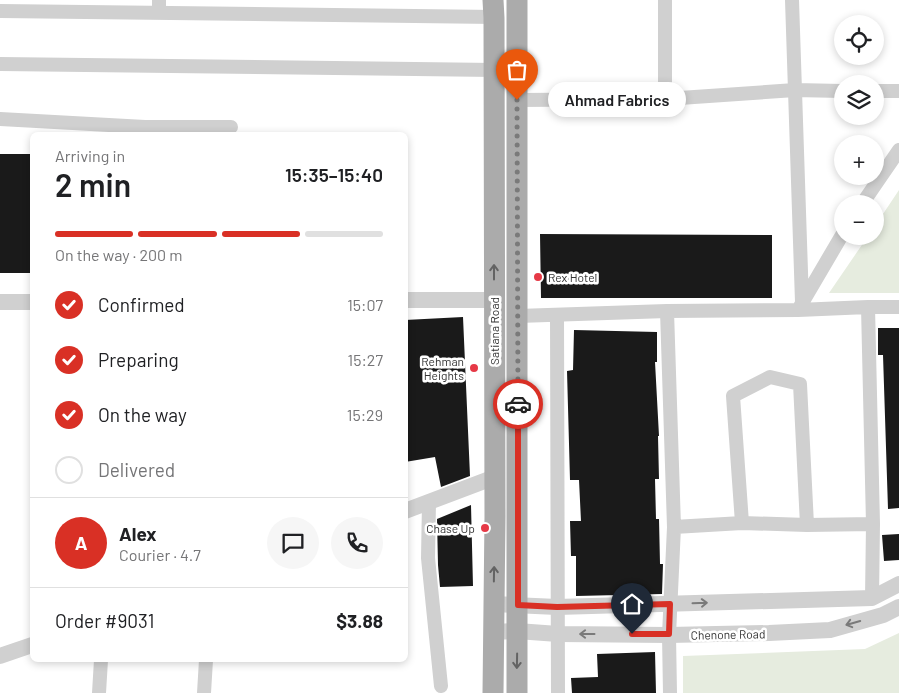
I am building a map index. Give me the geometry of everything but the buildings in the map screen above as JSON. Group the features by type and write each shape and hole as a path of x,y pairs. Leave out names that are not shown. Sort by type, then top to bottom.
{"main road":[{"name":"Satiana Road","path":"516,693 518,605 518,0"},
{"name":"Satiana Road","path":"493,693 495,478 494,12"}],"street":[{"path":"236,14 237,0"},
{"path":"665,0 665,99"},
{"path":"792,0 800,306"},
{"path":"0,11 159,7 236,14 494,12"},
{"path":"0,64 494,70"},
{"path":"517,100 665,99 795,90 834,91"},
{"path":"884,91 899,91"},
{"path":"0,119 145,127 231,127"},
{"path":"868,195 899,150"},
{"path":"800,306 836,245"},
{"path":"408,300 494,300"},
{"path":"0,302 30,302"},
{"path":"518,316 800,306 899,307"},
{"path":"868,307 874,524 872,598"},
{"path":"667,311 674,527 669,634 670,693"},
{"path":"557,315 558,693"},
{"path":"742,523 734,396 770,377 800,384 807,525"},
{"path":"408,510 495,478"},
{"path":"429,502 428,558 441,686"},
{"path":"674,527 742,523 807,525 874,524"},
{"path":"494,604 557,607 872,598 899,584"},
{"name":"Chenone Road","path":"494,632 669,634 830,630 883,615 899,607"},
{"path":"0,656 30,646"},
{"path":"99,693 101,662"},
{"path":"204,693 206,662"}],"shaded area":[{"path":"899,190 899,293 829,293 862,245 884,245 884,212"},
{"path":"899,633 899,693 683,693 683,656 865,649"}],"way so far":[{"path":"517,100 518,404"}],"place":[{"name":"Ahmad Fabrics","path":"517,100"},
{"name":"Rex Hotel","path":"538,277"},
{"name":"Rehman Heights","path":"474,368"},
{"name":"Chase Up","path":"485,528"}],"route":[{"path":"518,404 518,605 557,607 670,604 669,634 632,634"}]}
